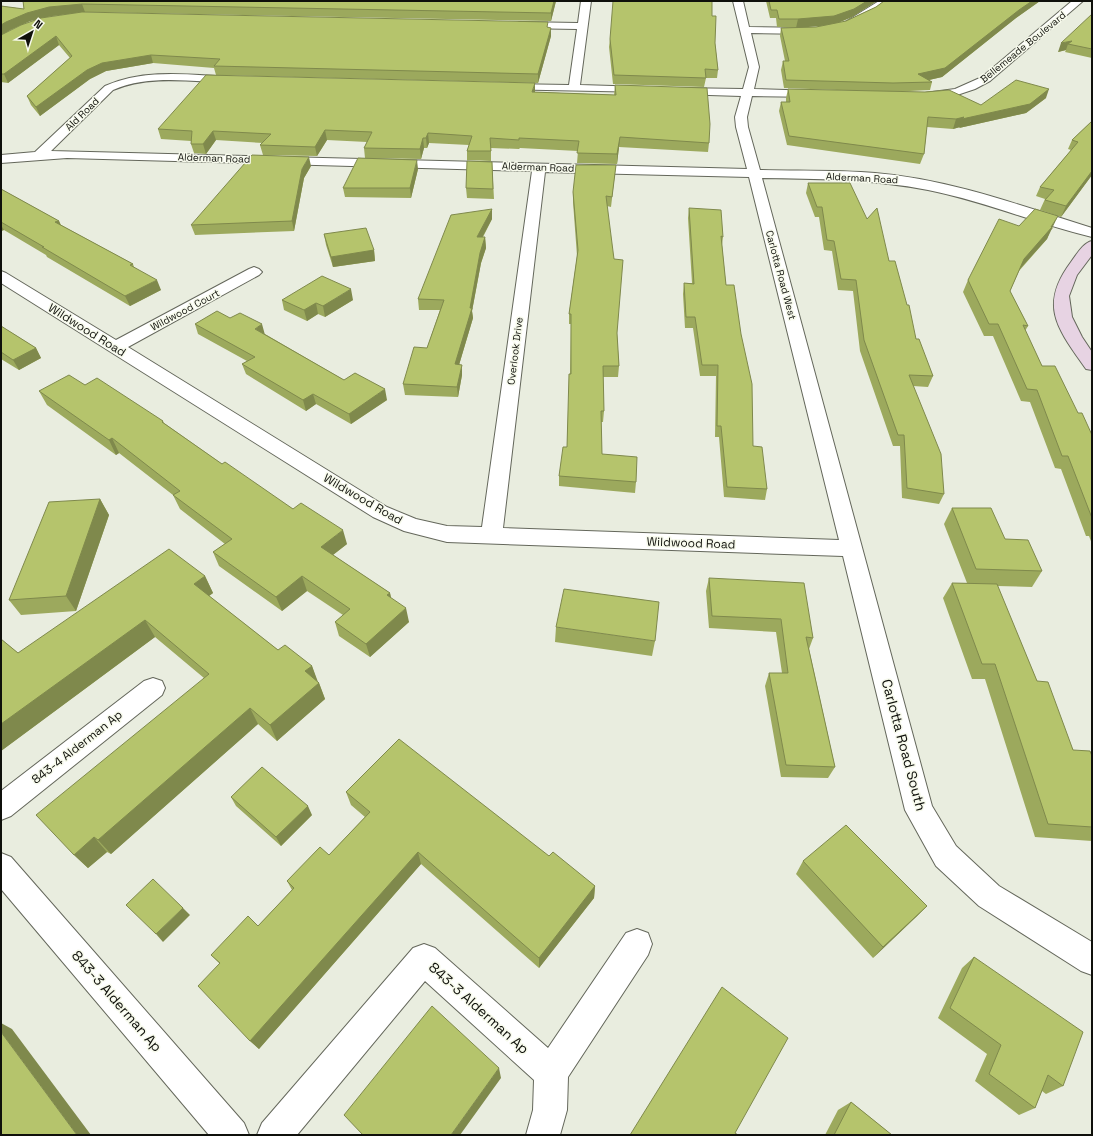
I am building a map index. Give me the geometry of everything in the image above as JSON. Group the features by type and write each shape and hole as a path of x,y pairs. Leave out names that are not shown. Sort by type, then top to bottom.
{"street":[{"path":"574,88 586,1"},
{"name":"Carlotta Road West","path":"738,1 754,67 741,117 742,127 852,548"},
{"path":"836,28 847,24 886,1"},
{"name":"Bellemeade Boulevard","path":"915,96 942,95 965,90 986,78 1078,1"},
{"path":"512,24 583,26"},
{"path":"745,30 820,31"},
{"name":"Ald Road","path":"39,155 116,83 142,78 240,80"},
{"path":"494,86 653,90"},
{"path":"669,91 826,94"},
{"name":"Alderman Road","path":"1,159 67,154 858,176 904,180 949,190 1092,233"},
{"name":"Overlook Drive","path":"491,536 539,167"},
{"path":"1092,245 1071,273 1063,288 1060,303 1065,319 1092,365"},
{"name":"Wildwood Court","path":"115,347 254,272"},
{"name":"Wildwood Road","path":"1,276 380,512 411,526 447,534 852,548"},
{"name":"Carlotta Road South","path":"852,548 919,810 946,856 989,896 1092,960"},
{"name":"843-4 Alderman Ap","path":"1,807 153,688"},
{"name":"843-3 Alderman Ap","path":"1,867 232,1135"},
{"path":"542,1135 550,1110 551,1073 637,944"},
{"name":"843-3 Alderman Ap","path":"274,1135 424,959 551,1073"}],"building":[{"path":"23,1 554,1 551,13 82,4 49,7 27,13 1,25 1,6 24,9"},
{"path":"613,1 712,1 712,16 716,16 715,43 718,70 705,69 706,78 614,75 610,39"},
{"path":"769,1 867,1 854,9 834,16 779,19 777,10 771,10"},
{"path":"884,1 1032,1 945,68 918,74 932,82 893,83 786,80 783,61 789,61 781,28 816,27 846,21 876,7"},
{"path":"82,12 548,22 547,27 551,28 538,74 214,66 220,59 151,55 102,63 87,70 36,107 27,96 72,56 56,36 4,74 1,74 1,35 21,25 41,18"},
{"path":"1092,14 1092,49 1068,44 1072,41 1061,43"},
{"path":"206,75 535,83 532,92 616,95 615,85 707,88 710,124 709,143 620,137 617,154 577,153 579,141 490,138 491,151 467,151 472,136 428,133 426,138 423,138 420,149 364,148 372,132 325,130 315,147 260,145 271,134 213,131 203,144 191,144 192,131 158,129"},
{"path":"1016,80 1049,89 1030,104 962,119 964,117 956,119 928,117 924,154 789,136 781,102 790,102 788,89 925,92 949,90 981,105"},
{"path":"1092,121 1092,171 1066,206 1045,200 1054,190 1040,187 1078,142 1072,140"},
{"path":"252,155 309,157 302,169 292,221 191,225"},
{"path":"358,158 417,160 410,188 343,188"},
{"path":"467,161 492,162 493,189 466,188"},
{"path":"576,165 616,165 612,197 606,196 614,259 623,260 617,333 619,366 603,366 604,411 601,411 602,454 637,457 636,482 559,476 563,447 567,447 569,374 571,374 571,314 569,314 578,250 573,192"},
{"path":"808,183 850,183 867,219 877,208 889,261 895,261 907,305 909,305 916,339 919,339 933,376 909,375 941,454 944,494 907,488 904,435 898,435 864,340 856,280 841,279 834,241 827,240 822,207 817,207"},
{"path":"1,189 59,221 55,222 133,264 130,265 157,280 125,296 1,222"},
{"path":"689,208 721,210 723,237 721,236 726,285 734,285 741,334 752,384 753,446 762,447 767,489 727,487 721,426 717,426 718,365 702,365 695,317 686,317 684,283 694,284"},
{"path":"492,209 477,237 485,237 480,253 470,308 472,308 455,364 462,365 457,387 403,384 414,347 427,348 444,300 418,299 451,215"},
{"path":"1035,209 1058,216 1052,227 1024,259 1010,291 1028,326 1023,325 1042,366 1055,366 1078,413 1082,413 1092,435 1092,518 1068,456 1062,456 1037,390 1027,389 998,324 989,324 968,280 999,219 1019,226"},
{"path":"366,228 374,250 331,257 324,234"},
{"path":"322,276 351,289 323,306 316,303 304,310 282,300"},
{"path":"217,311 230,318 240,313 262,324 255,329 344,380 355,373 385,389 349,414 313,394 303,400 242,364 255,357 195,324"},
{"path":"1,326 36,348 13,360 1,352"},
{"path":"69,375 85,385 97,378 163,421 162,422 222,464 225,462 293,509 301,503 343,530 321,547 390,593 387,595 406,608 366,644 335,622 350,609 302,576 276,597 213,552 232,539 173,495 180,491 112,438 109,440 39,391"},
{"path":"100,499 66,596 9,600 49,502"},
{"path":"952,508 991,508 1005,539 1028,540 1042,571 976,569"},
{"path":"169,549 205,576 194,584 278,650 285,645 312,666 305,671 319,683 270,725 250,708 98,840 94,837 74,855 36,815 209,674 145,620 1,724 1,639 18,653"},
{"path":"709,578 804,583 813,638 806,637 835,767 786,765 769,673 788,673 781,619 712,616"},
{"path":"952,583 997,584 1037,681 1048,682 1073,750 1090,751 1092,756 1092,827 1048,824 995,664 982,664"},
{"path":"564,589 659,602 655,641 556,627"},
{"path":"399,739 549,856 553,852 595,886 539,958 418,852 250,1041 198,986 220,963 211,955 248,916 258,926 294,888 287,881 320,847 329,855 370,812 346,792"},
{"path":"262,767 308,806 276,837 231,797"},
{"path":"846,825 927,906 883,947 803,861"},
{"path":"153,879 183,908 156,934 126,905"},
{"path":"974,957 1083,1032 1063,1086 1048,1075 1035,1108 989,1074 1001,1045 950,1008"},
{"path":"722,987 788,1038 735,1133 738,1135 630,1135"},
{"path":"432,1006 499,1068 451,1135 363,1135 344,1115"},
{"path":"1,1032 77,1135 1,1135"},
{"path":"851,1102 892,1135 834,1135"}]}
